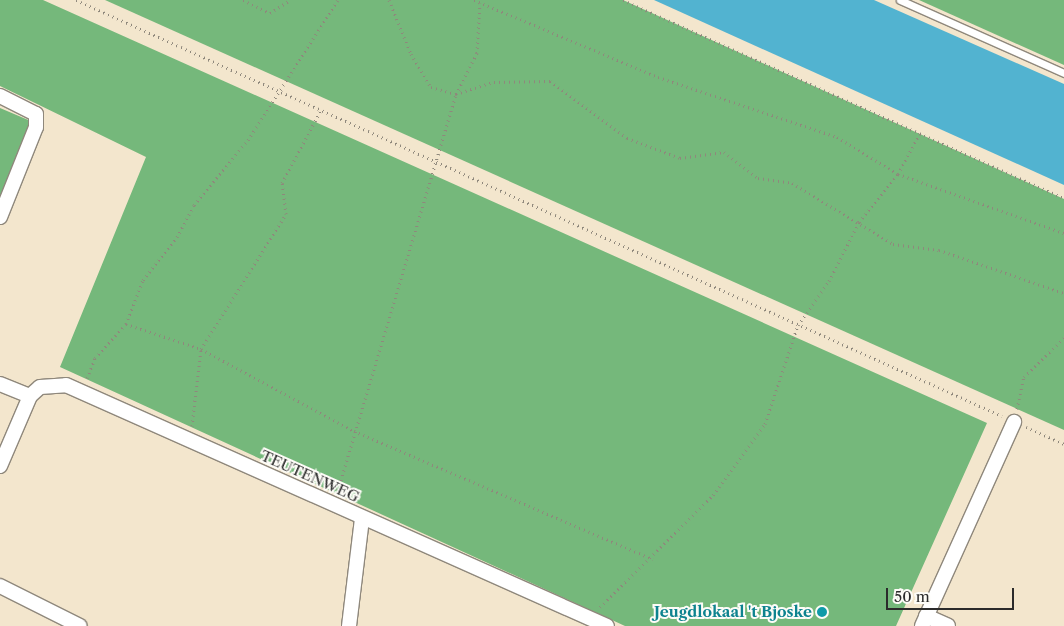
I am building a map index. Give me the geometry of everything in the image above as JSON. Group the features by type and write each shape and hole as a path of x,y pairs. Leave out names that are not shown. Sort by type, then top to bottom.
{"street":[{"path":"0,96 36,114 36,127 0,217"},
{"path":"0,384 30,396 0,466"},
{"name":"TEUTENWEG","path":"30,396 52,384 82,390 586,622 607,626"},
{"path":"948,626 924,621 1014,422"},
{"path":"349,626 362,518"},
{"path":"0,586 80,626"}],"lane":[{"path":"900,0 1064,73"}],"path":[{"path":"76,0 434,163 524,199 798,325 1064,444"},
{"path":"243,0 270,12 290,0"},
{"path":"82,390 95,358 126,324 143,280 280,94 338,0"},
{"path":"389,0 411,54 432,87 456,94 494,82 550,81 627,138 680,158 724,152 758,178 792,183 893,244 939,250 1064,293"},
{"path":"474,0 658,77 837,137 898,174 1064,233"},
{"path":"623,0 1064,198"},
{"path":"334,505 354,431 434,163 456,94 477,53 480,3"},
{"path":"192,440 192,393 201,349 286,214 282,183 321,110"},
{"path":"586,622 653,559 713,495 764,424 798,325 829,281 859,222 898,174 920,133"},
{"path":"126,324 201,349 354,431 653,559"},
{"path":"1014,422 1024,377 1064,338"}],"green space":[{"path":"0,0 43,0 987,423 896,626 625,626 60,367 146,157 0,86"},
{"path":"105,0 623,0 1064,199 1064,430"},
{"path":"919,0 1064,0 1064,65"},
{"path":"0,108 33,122 0,200"}],"water":[{"path":"654,0 874,0 1064,84 1064,185"}],"place":[{"name":"Jeugdlokaal 't Bjoske","path":"822,612"}]}
